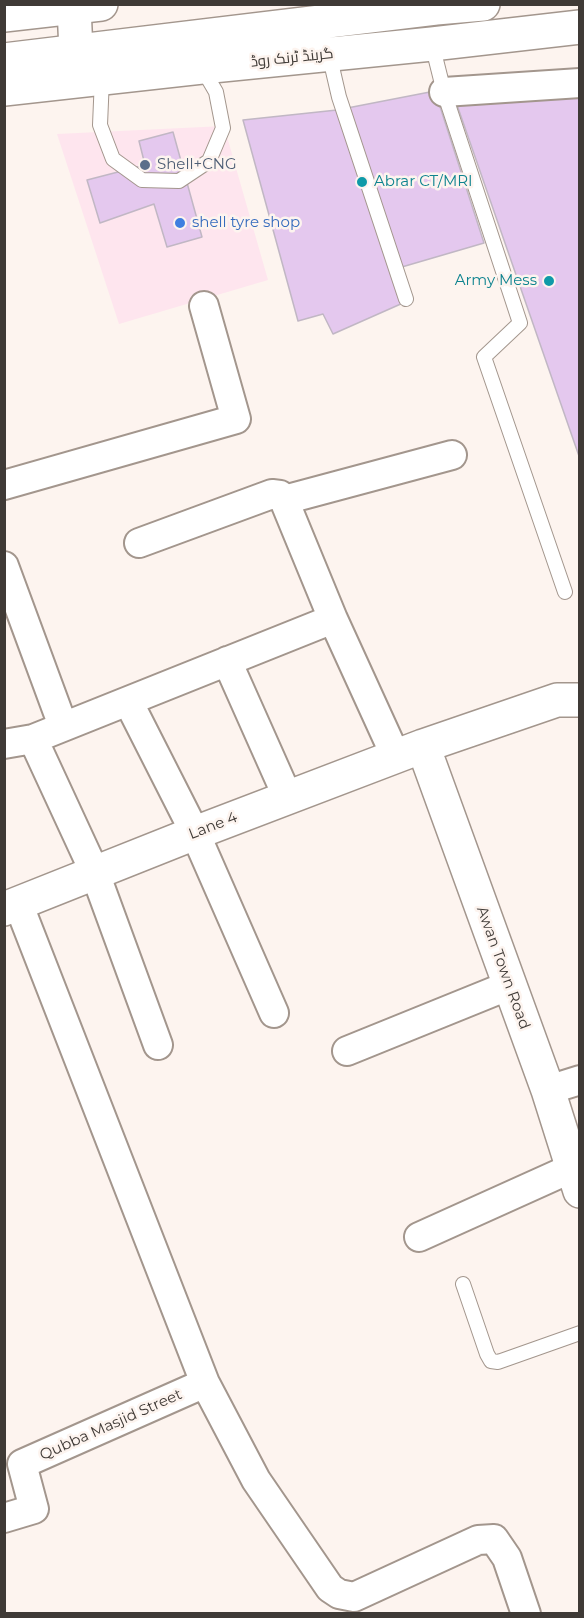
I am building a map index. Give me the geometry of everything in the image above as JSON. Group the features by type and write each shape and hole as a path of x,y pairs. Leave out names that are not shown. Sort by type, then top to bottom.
{"main road":[{"path":"4,60 483,4"},
{"path":"4,15 82,6 76,51"},
{"name":"گرینڈ ٹرنک روڈ","path":"4,90 579,27"},
{"name":"Lane 4","path":"11,906 409,752 557,700 579,700"},
{"name":"Awan Town Road","path":"409,752 510,985 548,1090 576,1180"}],"street":[{"path":"444,92 579,83"},
{"path":"4,485 236,419 204,306"},
{"path":"284,500 452,454"},
{"path":"139,543 272,494 280,495 333,619 409,752"},
{"path":"4,566 63,726"},
{"path":"4,744 33,738 333,619"},
{"path":"226,661 288,798"},
{"path":"128,700 195,833 274,1013"},
{"path":"33,738 95,873 158,1046"},
{"path":"11,906 205,1383 256,1480 330,1587 339,1594 354,1597 478,1540 494,1539 507,1558 526,1614"},
{"path":"347,1051 510,985"},
{"path":"548,1090 579,1080"},
{"path":"419,1237 576,1180"},
{"name":"Qubba Masjid Street","path":"4,1518 34,1509 22,1464 205,1383"}],"lane":[{"path":"432,44 444,92 520,323 484,357 565,592"},
{"path":"329,54 339,97 406,299"},
{"path":"102,78 100,125 113,159 142,180 178,181 209,161 223,128 216,92 202,67"},
{"path":"463,1284 491,1361 498,1362 579,1333"}],"shaded area":[{"path":"224,126 268,280 119,324 57,134"}],"building":[{"name":"Abrar CT/MRI","path":"435,91 484,243 395,269 403,303 333,334 323,314 298,321 243,120 337,110"},
{"name":"Army Mess","path":"580,91 580,459 456,102"},
{"path":"173,132 202,237 167,247 154,204 100,223 87,180 145,165 139,141"}],"place":[{"name":"Shell+CNG","path":"145,165"},
{"name":"Abrar CT/MRI","path":"362,182"},
{"name":"shell tyre shop","path":"180,223"},
{"name":"Army Mess","path":"549,281"}]}
